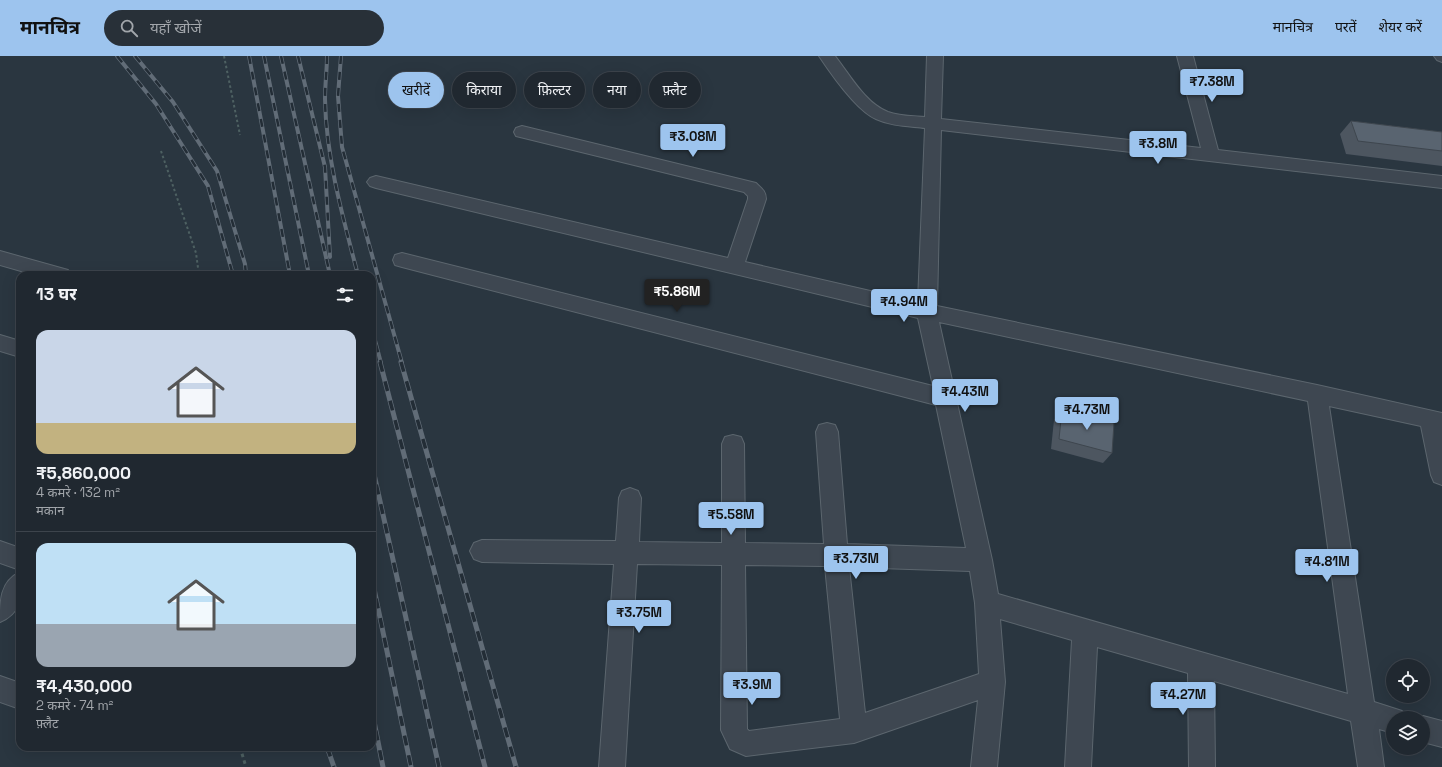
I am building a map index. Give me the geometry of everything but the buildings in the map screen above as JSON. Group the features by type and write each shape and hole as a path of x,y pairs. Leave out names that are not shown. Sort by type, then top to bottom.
{"street":[{"path":"827,56 871,110 894,120 1442,182"},
{"path":"935,56 927,312 980,560 987,603 992,682 984,767"},
{"path":"1185,56 1210,156"},
{"path":"522,132 750,187 756,194 757,200 734,266"},
{"path":"376,182 927,312 1317,394 1436,421 1442,475"},
{"path":"0,258 47,271"},
{"path":"402,260 945,398"},
{"path":"0,343 16,348"},
{"path":"1317,394 1371,767"},
{"path":"827,432 836,555 854,730"},
{"path":"733,444 734,730 736,737 741,742 749,744 854,730 992,682"},
{"path":"612,767 630,498"},
{"path":"482,551 626,554 836,555 980,560"},
{"path":"0,552 16,558"},
{"path":"0,610 16,589"},
{"path":"987,603 1386,718"},
{"path":"1078,767 1085,631"},
{"path":"1201,664 1202,767"},
{"path":"0,689 16,695"},
{"path":"1430,731 1442,734"}],"path":[{"path":"224,56 240,134"},
{"path":"161,151 196,253 198,271"},
{"path":"241,751 246,767"}],"railway":[{"path":"117,56 156,104 208,186 232,271"},
{"path":"135,56 173,102 217,171 245,264 246,271"},
{"path":"249,56 289,271"},
{"path":"264,56 308,271"},
{"path":"281,56 329,271"},
{"path":"298,56 325,167 330,257"},
{"path":"327,56 325,99 328,143 336,188 357,271"},
{"path":"341,56 338,96 342,147 402,363"},
{"path":"376,344 381,363"},
{"path":"380,362 485,767"},
{"path":"401,362 516,767"},
{"path":"376,483 439,767"},
{"path":"376,598 411,767"},
{"path":"376,731 383,767"},
{"path":"328,751 334,767"}]}
